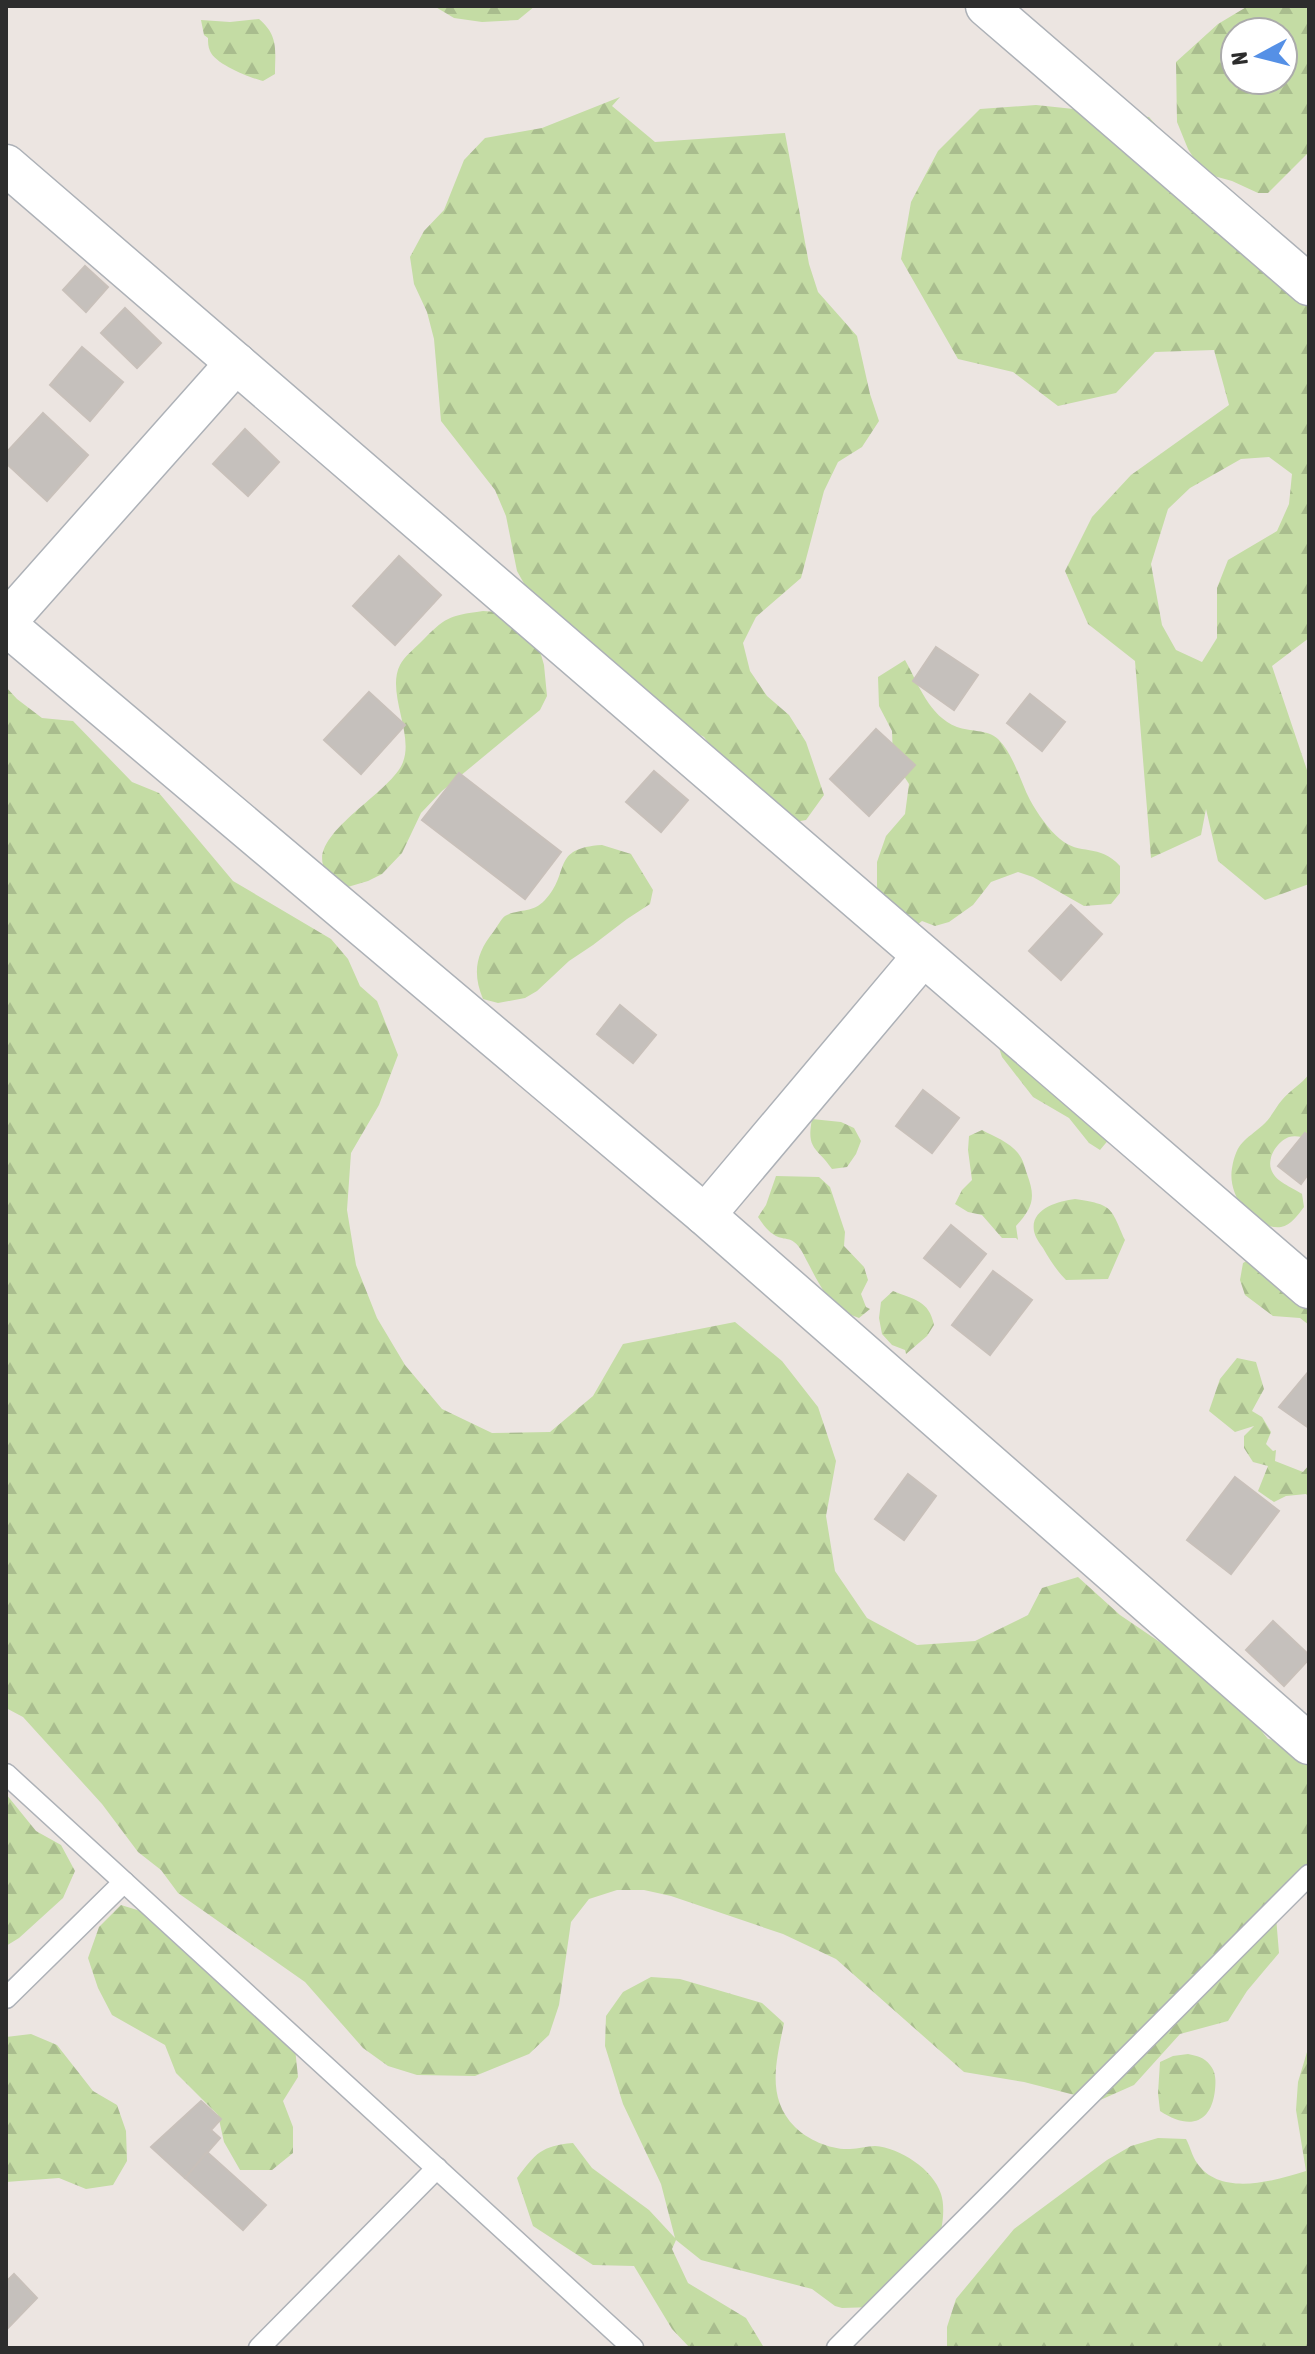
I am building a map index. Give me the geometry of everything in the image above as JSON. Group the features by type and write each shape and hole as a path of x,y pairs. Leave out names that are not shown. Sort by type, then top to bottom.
{"street":[{"path":"986,6 1309,285"},
{"path":"6,165 1309,1288"},
{"path":"236,363 6,624 705,1215 1309,1744"},
{"path":"705,1215 923,956"}],"lane":[{"path":"6,1774 633,2348"},
{"path":"837,2348 1309,1875"},
{"path":"6,1998 124,1882"},
{"path":"259,2348 437,2168"}],"green space":[{"path":"434,6 535,6 518,20 482,22 454,18"},
{"path":"1248,6 1309,6 1309,152 1268,193 1258,193 1203,173 1188,149 1177,122 1176,62 1219,23 1219,96 1299,96 1299,16 1231,16"},
{"path":"259,19 270,31 275,51 275,74 263,81 234,70 213,56 201,20 230,22"},
{"path":"620,97 612,106 655,142 785,133 809,264 818,292 857,336 879,421 862,447 838,462 824,491 801,578 756,617 743,643 750,671 767,696 789,715 806,742 824,795 806,820 778,825 739,783 704,737 680,724 531,596 517,571 506,516 495,490 441,421 434,339 427,312 414,284 410,257 424,231 444,210 464,160 485,138 542,128"},
{"path":"1036,105 1149,117 1257,244 1309,270 1309,638 1272,666 1309,776 1309,884 1265,900 1218,861 1206,809 1201,835 1151,858 1135,661 1088,624 1065,571 1092,517 1131,475 1229,405 1214,350 1155,352 1116,393 1058,406 1013,372 958,359 901,259 911,202 938,151 980,109","holes":["1269,457 1292,474 1289,504 1277,531 1228,560 1217,588 1217,638 1202,662 1176,650 1162,625 1151,564 1168,509 1190,488 1241,459"]},
{"path":"497,612 540,651 547,696 540,710 442,791 421,813 402,853 382,874 341,889 324,868 323,852 341,825 396,774 403,762 405,739 396,688 400,665 442,623 454,616"},
{"path":"905,660 932,708 947,722 994,736 1004,745 1026,793 1056,835 1067,844 1105,854 1120,866 1120,893 1111,904 1084,906 1033,877 1018,872 991,882 973,905 949,922 935,926 922,921 913,928 877,892 877,862 886,836 905,814 909,784 893,759 892,731 879,706 878,677"},
{"path":"6,687 42,718 73,721 132,782 159,793 233,881 331,939 348,959 360,986 377,1001 398,1055 379,1105 351,1153 347,1210 356,1265 377,1318 405,1365 442,1409 492,1433 550,1432 593,1396 623,1344 735,1322 782,1361 818,1407 836,1461 826,1516 835,1571 867,1618 917,1645 975,1641 1028,1615 1042,1588 1078,1577 1120,1615 1170,1649 1244,1709 1268,1739 1293,1744 1309,1762 1309,1874 1276,1917 1279,1953 1247,1991 1228,2021 1180,2034 1134,2085 1098,2101 1024,2082 964,2072 836,1959 783,1934 671,1896 644,1890 617,1890 589,1899 571,1922 559,2005 549,2035 529,2054 475,2076 417,2075 388,2066 363,2048 305,1982 178,1893 161,1870 138,1852 102,1804 23,1717 6,1708"},
{"path":"602,845 631,854 653,890 650,904 569,961 525,998 498,1003 483,999 477,972 480,955 502,919 545,900 568,857 575,851"},
{"path":"996,1039 1110,1138 1100,1150 1089,1143 1069,1118 1033,1097 1002,1057"},
{"path":"1309,1074 1309,1138 1294,1136 1285,1139 1274,1150 1270,1164 1276,1177 1302,1194 1304,1207 1288,1224 1271,1226 1252,1217 1238,1200 1232,1179 1234,1159 1243,1142 1266,1122 1285,1096"},
{"path":"812,1119 841,1122 854,1128 861,1141 847,1167 832,1169 814,1147 810,1137"},
{"path":"982,1130 1013,1147 1030,1182 1031,1202 1016,1226 1018,1240 1002,1238 982,1215 968,1212 955,1204 972,1180 969,1136"},
{"path":"776,1176 819,1177 830,1187 845,1232 844,1246 864,1267 868,1280 861,1294 866,1307 870,1309 859,1318 841,1309 828,1296 796,1244 771,1233 758,1217 766,1205"},
{"path":"1075,1199 1109,1209 1125,1240 1108,1279 1066,1280 1035,1236 1034,1223 1041,1212 1054,1204"},
{"path":"1260,1254 1309,1297 1309,1325 1300,1318 1273,1316 1245,1295 1240,1280 1243,1263"},
{"path":"893,1291 924,1306 934,1325 927,1336 906,1354 905,1350 892,1345 882,1334 879,1318 881,1302"},
{"path":"1237,1358 1256,1362 1264,1389 1252,1411 1262,1417 1271,1432 1266,1444 1273,1451 1276,1450 1275,1461 1303,1472 1309,1465 1309,1497 1306,1494 1286,1496 1274,1502 1258,1491 1268,1466 1253,1462 1244,1448 1244,1436 1254,1426 1235,1432 1209,1411 1220,1379"},
{"path":"6,1794 36,1831 61,1845 75,1871 63,1898 6,1946"},
{"path":"121,1905 147,1913 295,2048 298,2077 283,2101 293,2127 293,2153 272,2170 240,2170 224,2142 218,2115 176,2073 165,2045 112,2015 98,1988 88,1958 99,1927"},
{"path":"651,1977 680,1979 762,2003 784,2023 776,2064 776,2090 786,2115 795,2127 813,2140 835,2148 875,2146 895,2151 914,2161 931,2176 941,2194 943,2214 935,2248 873,2307 835,2306 812,2289 701,2260 676,2240 672,2249 688,2283 746,2318 763,2346 690,2348 672,2329 634,2266 593,2265 533,2226 517,2178 540,2152 573,2143 592,2168 649,2210 675,2238 661,2184 623,2104 605,2046 606,2016 623,1992"},
{"path":"31,2034 57,2045 93,2091 117,2105 126,2131 127,2161 113,2185 86,2189 59,2178 6,2182 6,2037"},
{"path":"1307,2052 1309,2348 947,2348 947,2327 956,2299 1014,2229 1107,2160 1131,2146 1158,2138 1186,2139 1195,2160 1207,2174 1233,2183 1264,2182 1306,2171 1296,2110 1298,2082"},
{"path":"1188,2054 1208,2062 1215,2083 1209,2111 1196,2121 1188,2122 1160,2111 1158,2093 1160,2062"}],"building":[{"path":"85,266 108,287 86,312 63,290"},
{"path":"125,308 161,343 137,368 101,333"},
{"path":"82,347 123,382 90,421 50,385"},
{"path":"43,413 88,455 47,501 6,463 6,453"},
{"path":"245,429 279,462 248,496 213,464"},
{"path":"399,556 441,595 395,645 353,606"},
{"path":"936,647 978,675 954,710 913,681"},
{"path":"369,692 405,725 361,774 324,740"},
{"path":"1030,694 1065,722 1042,751 1007,723"},
{"path":"876,729 915,765 869,816 830,779"},
{"path":"654,771 688,800 661,832 626,802"},
{"path":"459,773 561,852 525,899 422,820"},
{"path":"1071,905 1102,934 1061,980 1029,951"},
{"path":"620,1005 656,1035 633,1063 597,1034"},
{"path":"923,1090 959,1118 932,1153 896,1126"},
{"path":"1305,1133 1309,1136 1309,1173 1301,1184 1278,1166"},
{"path":"951,1225 986,1254 960,1287 924,1258"},
{"path":"993,1271 1032,1300 990,1355 952,1325"},
{"path":"1309,1371 1309,1428 1279,1407"},
{"path":"908,1474 936,1496 904,1540 875,1519"},
{"path":"1235,1477 1279,1511 1231,1574 1187,1540"},
{"path":"1273,1621 1309,1655 1309,1659 1284,1686 1246,1650"},
{"path":"201,2101 221,2119 211,2130 220,2138 185,2178 151,2147"},
{"path":"207,2152 266,2205 243,2230 185,2178"},
{"path":"14,2274 37,2298 6,2330 6,2282"}]}
